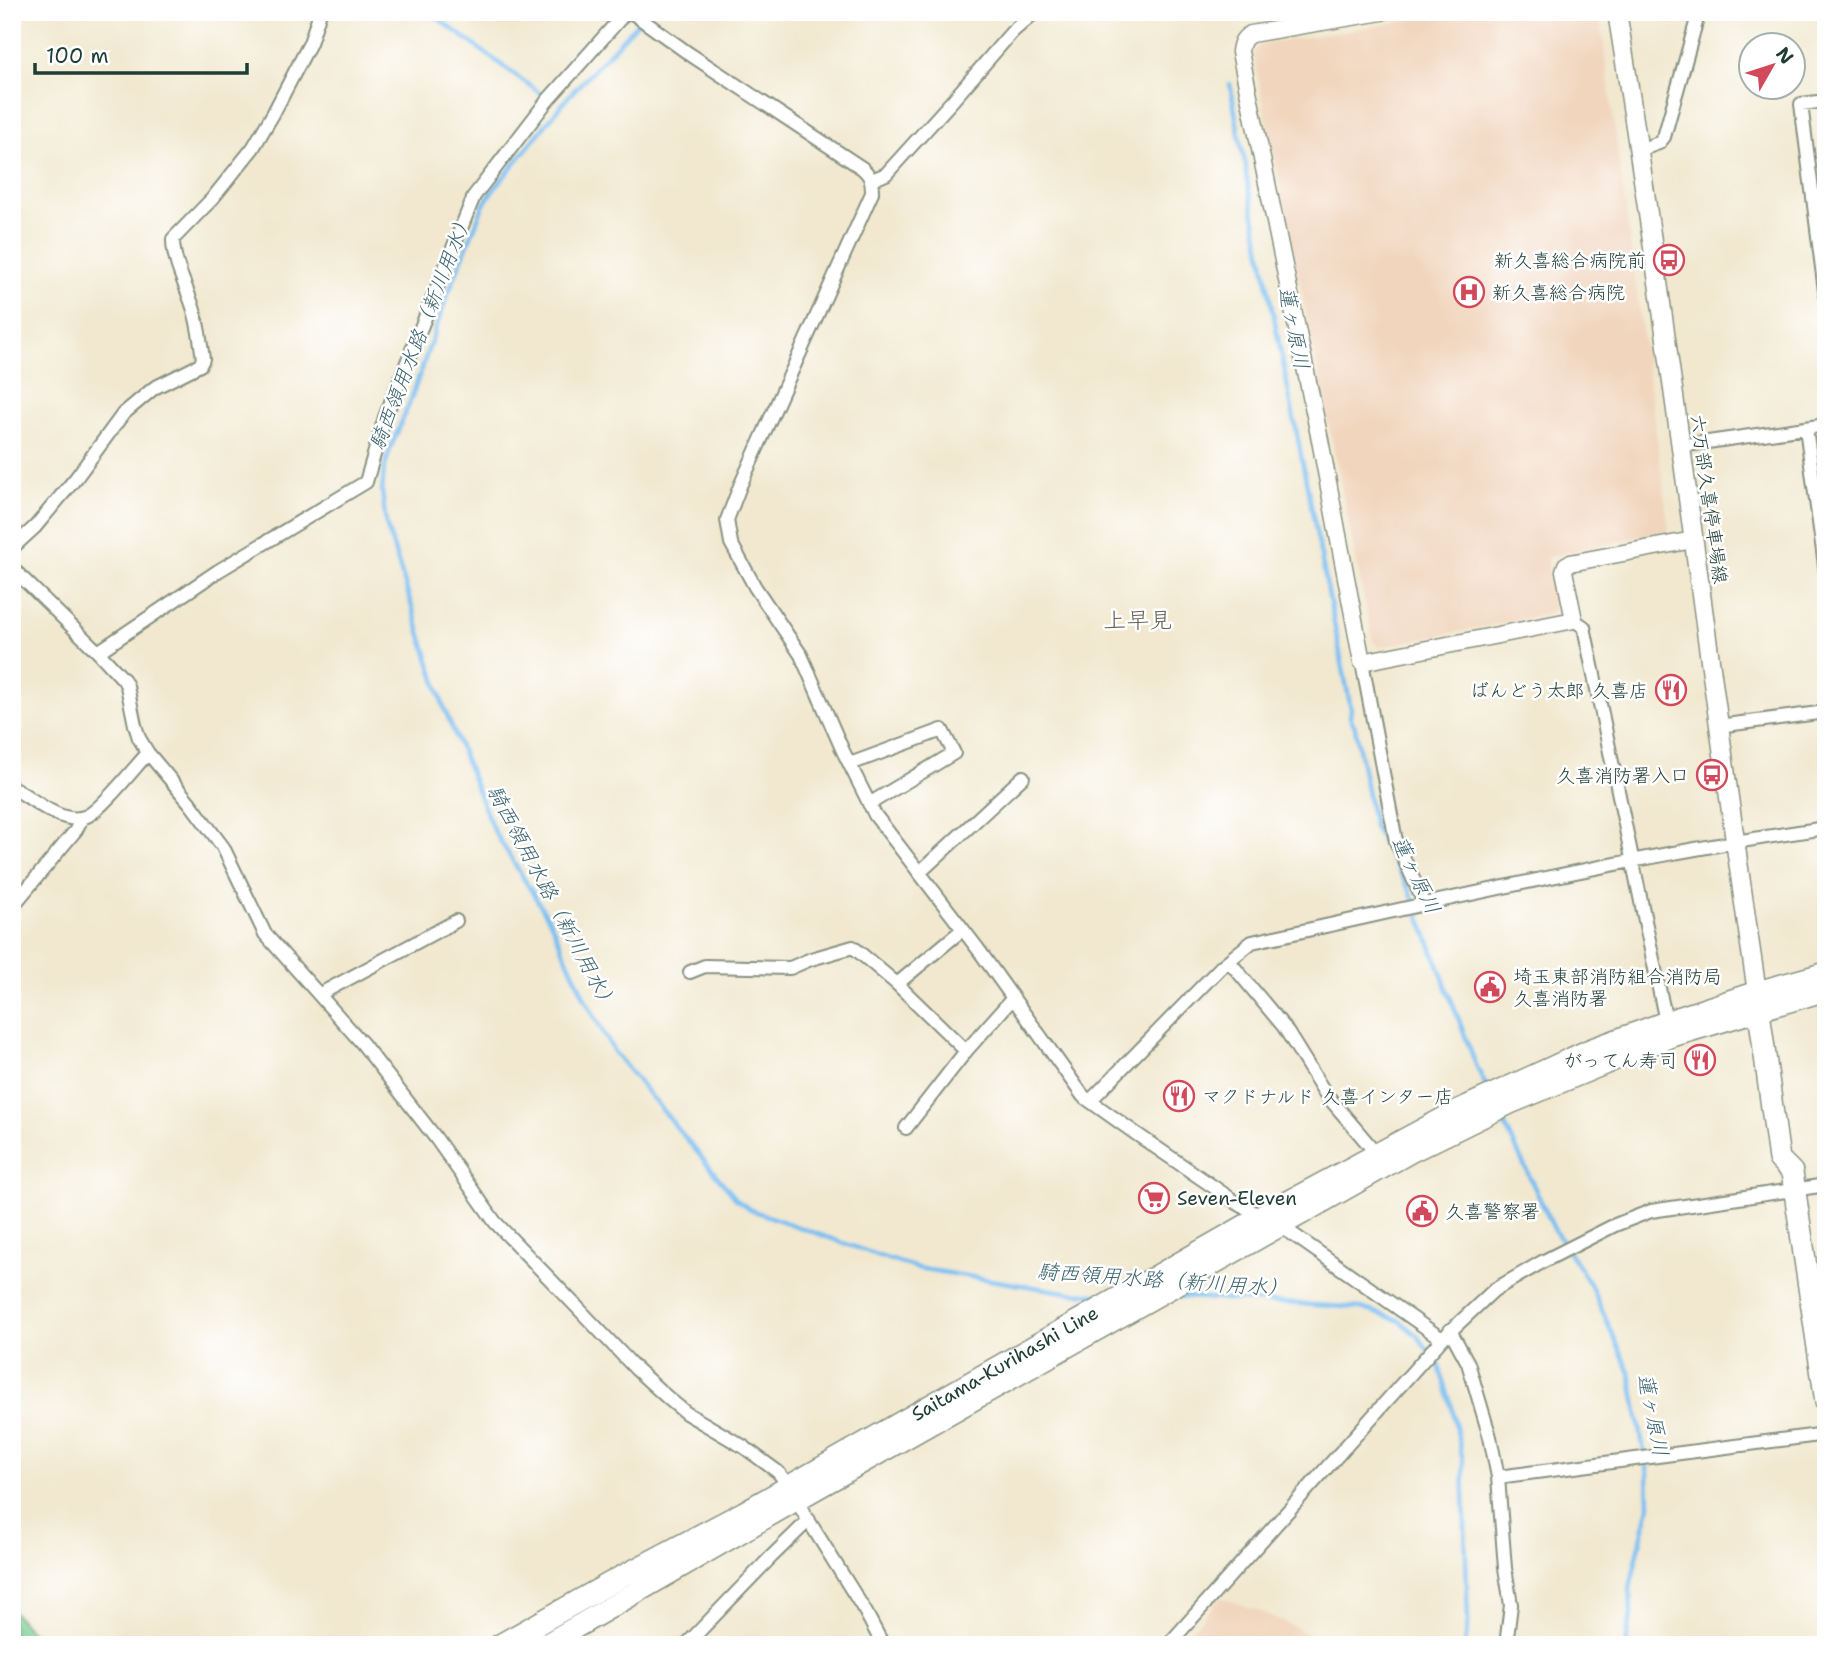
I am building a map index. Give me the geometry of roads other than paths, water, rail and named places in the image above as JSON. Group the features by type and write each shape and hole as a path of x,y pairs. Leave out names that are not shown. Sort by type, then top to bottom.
{"main road":[{"name":"六万部久喜停車場線","path":"1617,12 1639,150 1757,1001"},
{"name":"Saitama-Kurihashi Line","path":"1269,1221 1510,1103 1826,973"},
{"name":"Saitama-Kurihashi Line","path":"511,1642 961,1408 1377,1153 1504,1088 1592,1049 1666,1022 1757,1001 1826,990"},
{"path":"1757,1001 1779,1159 1792,1172 1795,1189 1826,1402"},
{"name":"Saitama-Kurihashi Line","path":"545,1645 793,1493"}],"street":[{"path":"12,548 35,527 76,478 123,414 154,388 200,365 203,359 195,314 181,276 173,239 212,200 253,148 310,43 320,12"},
{"path":"872,180 886,174 1012,32 1035,12"},
{"path":"1382,12 1251,34 1245,37 1240,52 1317,427 1396,841 1424,905"},
{"path":"1639,150 1659,143 1664,137 1699,12"},
{"path":"98,652 218,571 366,482 385,417 474,196 547,101 634,16 851,160 872,180 872,193 727,520 731,543 755,587 800,655 875,815 1083,1096 1166,1155 1446,1335 1468,1363 1490,1437 1498,1477 1505,1568 1511,1605 1506,1645"},
{"path":"1826,101 1801,104 1821,216 1826,299"},
{"path":"1680,446 1826,425"},
{"path":"1806,428 1823,535 1826,573"},
{"path":"1666,1022 1584,627 1574,620 1564,571 1570,563 1693,540"},
{"path":"12,568 98,652 127,686 139,738 223,847 265,934 378,1063 495,1222 636,1369 677,1406 770,1464 793,1493 883,1645"},
{"path":"1362,662 1574,620"},
{"path":"1718,726 1826,712"},
{"path":"850,764 942,730 954,752 869,804"},
{"path":"12,787 54,812 69,818 82,818 99,807 148,753"},
{"path":"919,873 1023,777"},
{"path":"12,907 76,830 82,818"},
{"path":"1090,1101 1229,961 1252,942 1632,860 1734,841 1826,828"},
{"path":"320,994 456,921"},
{"path":"897,984 962,930"},
{"path":"690,972 705,966 790,968 853,947 897,984 966,1051"},
{"path":"1229,961 1284,1027 1325,1093 1377,1153"},
{"path":"906,1128 966,1051 1013,998"},
{"path":"1168,1645 1446,1335 1494,1290 1542,1262 1651,1211 1826,1185"},
{"path":"1498,1477 1826,1434"},
{"path":"686,1645 809,1520"}],"waterway":[{"path":"429,12 544,96"},
{"name":"騎西領用水路（新川用水）","path":"648,12 568,97 490,194 446,299 410,402 390,449 382,491 386,524 443,705 493,829 550,921 586,1001 614,1052 737,1200 751,1210 917,1268 1070,1293 1106,1295"},
{"name":"蓮ヶ原川","path":"1230,84 1351,709 1350,717 1355,727 1374,827 1410,891 1488,1090"},
{"name":"蓮ヶ原川","path":"1500,1114 1554,1229 1590,1284 1630,1373 1648,1474 1649,1506 1630,1587 1631,1614 1626,1645"},
{"name":"騎西領用水路（新川用水）","path":"1171,1296 1361,1308 1398,1320 1418,1336 1439,1366 1452,1407 1463,1461 1468,1621 1465,1645"}],"place":[{"name":"新久喜総合病院前","path":"1669,260"},
{"name":"新久喜総合病院","path":"1469,292"},
{"name":"ばんどう太郎 久喜店","path":"1671,690"},
{"name":"久喜消防署入口","path":"1712,775"},
{"name":"埼玉東部消防組合消防局 久喜消防署","path":"1490,987"},
{"name":"がってん寿司","path":"1700,1060"},
{"name":"マクドナルド 久喜インター店","path":"1179,1096"},
{"name":"Seven-Eleven","path":"1154,1198"},
{"name":"久喜警察署","path":"1422,1211"}],"district":[{"name":"上早見","path":"1138,620"}]}
